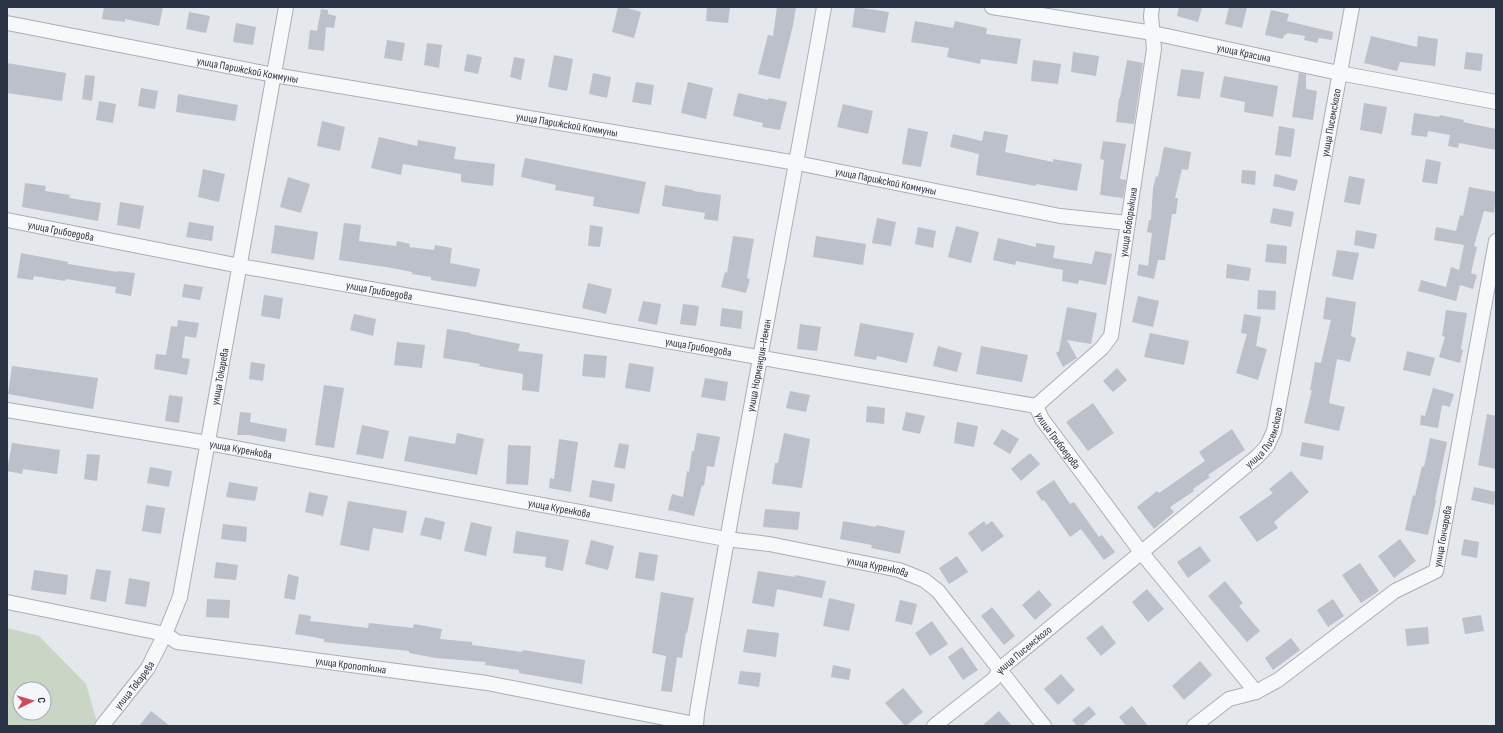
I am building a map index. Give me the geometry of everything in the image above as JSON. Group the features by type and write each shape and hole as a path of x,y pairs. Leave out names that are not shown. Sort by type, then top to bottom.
{"street":[{"name":"улица Токарева","path":"102,726 148,668 165,634 180,597 286,7"},
{"name":"улица Нормандия-Неман","path":"696,725 726,539 797,163 824,7"},
{"name":"улица Красина","path":"992,7 1153,33 1339,73 1496,102"},
{"name":"улица Боборыкина","path":"1036,406 1102,348 1111,336 1154,49 1150,16 1152,7"},
{"name":"улица Писемского","path":"934,726 994,679 1000,669 1258,456 1267,446 1274,431 1352,7"},
{"name":"улица Парижской Коммуны","path":"7,23 274,75 797,163 1060,216 1128,223"},
{"name":"улица Грибоедова","path":"7,220 240,266 1036,406 1042,419 1141,552 1256,692"},
{"name":"улица Гончарова","path":"1194,726 1229,699 1256,692 1278,680 1395,591 1436,571 1496,241"},
{"name":"улица Куренкова","path":"7,410 208,443 726,539 769,544 900,570 924,580 938,591 1044,726"},
{"name":"улица Кропоткина","path":"7,602 165,634 177,642 487,683 696,725"}],"green space":[{"path":"7,628 39,636 86,684 98,726 7,726"}],"building":[{"path":"104,7 163,7 159,26 125,19 125,22 102,19"},
{"path":"618,7 624,7 641,12 634,38 612,32"},
{"path":"707,7 730,7 728,23 706,21"},
{"path":"777,7 796,7 780,79 758,74 768,35 773,36"},
{"path":"855,7 889,12 885,33 852,27"},
{"path":"1179,7 1202,7 1198,22 1177,16"},
{"path":"1229,7 1247,7 1242,28 1225,24"},
{"path":"321,9 328,10 328,14 336,16 334,28 326,27 324,51 308,49 310,30 317,31"},
{"path":"1271,10 1289,14 1287,21 1333,32 1332,40 1319,38 1317,43 1304,40 1305,36 1287,33 1284,35 1283,39 1265,35"},
{"path":"189,12 210,16 206,33 186,29"},
{"path":"915,21 953,28 955,21 987,28 986,34 1021,39 1017,64 981,59 980,64 947,57 949,48 911,42"},
{"path":"236,23 256,27 253,45 233,42"},
{"path":"1371,36 1417,47 1418,36 1438,39 1435,66 1400,62 1397,71 1364,63"},
{"path":"387,40 405,43 402,61 384,58"},
{"path":"427,43 442,45 439,68 424,65"},
{"path":"1073,52 1099,56 1096,76 1071,72"},
{"path":"1466,52 1483,54 1481,71 1464,69"},
{"path":"467,54 482,57 478,74 464,71"},
{"path":"554,55 573,59 567,91 548,87"},
{"path":"514,57 525,59 521,80 510,77"},
{"path":"1033,60 1061,64 1058,84 1031,81"},
{"path":"1127,60 1143,63 1134,124 1116,122 1119,98"},
{"path":"7,63 66,73 62,101 7,93"},
{"path":"1181,69 1204,72 1200,99 1177,96"},
{"path":"593,73 611,77 607,98 589,94"},
{"path":"1299,73 1306,74 1306,89 1317,91 1313,120 1292,117"},
{"path":"85,75 95,76 92,101 82,99"},
{"path":"1224,76 1278,86 1273,117 1244,112 1245,102 1220,97"},
{"path":"636,82 654,85 651,105 632,102"},
{"path":"688,82 713,88 706,119 681,113"},
{"path":"141,88 158,91 155,109 138,106"},
{"path":"738,93 768,100 769,98 787,102 780,130 762,127 763,123 733,116"},
{"path":"178,94 238,105 235,121 176,112"},
{"path":"99,101 116,104 113,123 96,120"},
{"path":"1364,103 1387,107 1382,134 1360,130"},
{"path":"843,104 873,111 868,134 837,127"},
{"path":"1414,113 1439,117 1440,115 1464,120 1463,122 1496,129 1496,150 1459,143 1458,148 1448,146 1450,135 1428,131 1427,137 1411,135"},
{"path":"322,121 345,127 340,151 317,146"},
{"path":"1279,126 1295,129 1291,157 1275,155"},
{"path":"908,128 928,132 921,167 902,164"},
{"path":"984,131 1008,135 1005,152 1053,162 1053,159 1082,164 1077,191 1036,184 1036,186 976,175 979,154 950,147 953,134 982,141"},
{"path":"379,137 417,146 418,140 456,147 454,159 495,164 493,186 461,182 461,174 403,164 401,175 371,168"},
{"path":"1103,141 1126,144 1120,179 1126,180 1123,198 1100,195 1104,160 1100,159"},
{"path":"1164,147 1191,152 1188,170 1182,169 1175,198 1178,198 1176,214 1172,214 1165,260 1158,260 1154,279 1137,275 1139,264 1148,266 1152,233 1147,232 1149,220 1151,220 1153,188 1156,176 1158,177"},
{"path":"525,158 646,182 639,214 593,206 594,197 555,190 556,185 521,177"},
{"path":"1426,159 1441,162 1437,184 1422,182"},
{"path":"203,169 225,174 219,202 198,197"},
{"path":"1242,170 1256,171 1255,185 1241,183"},
{"path":"1275,174 1298,180 1295,191 1273,186"},
{"path":"1349,176 1365,179 1360,205 1344,202"},
{"path":"288,177 310,184 301,213 280,207"},
{"path":"25,183 46,186 45,191 70,195 69,198 101,203 98,221 22,207"},
{"path":"665,185 721,195 718,221 704,219 705,213 662,206"},
{"path":"1469,187 1496,192 1494,213 1484,211 1474,246 1477,247 1471,273 1477,275 1473,289 1460,285 1456,301 1418,291 1421,280 1446,287 1451,267 1459,270 1464,245 1434,240 1436,227 1456,231 1460,215 1463,216"},
{"path":"120,202 144,206 140,229 117,225"},
{"path":"1273,208 1294,212 1291,227 1270,223"},
{"path":"877,218 896,222 891,246 872,243"},
{"path":"189,222 214,226 212,241 186,237"},
{"path":"344,223 361,225 359,241 396,246 397,241 410,244 409,247 434,250 435,245 452,248 450,263 480,269 476,287 431,280 431,277 412,274 412,272 392,268 339,260"},
{"path":"275,225 318,232 314,260 271,253"},
{"path":"590,225 603,227 600,247 588,246"},
{"path":"956,226 979,232 971,263 948,257"},
{"path":"918,227 936,231 933,248 915,244"},
{"path":"1356,230 1377,234 1374,249 1354,245"},
{"path":"733,236 754,239 747,278 750,279 746,293 721,287 725,272 727,273"},
{"path":"816,236 866,244 863,265 813,257"},
{"path":"998,238 1036,247 1036,243 1055,246 1053,258 1092,264 1095,251 1112,254 1106,285 1079,280 1078,284 1062,281 1063,270 1016,261 1015,265 993,260"},
{"path":"1267,244 1287,246 1286,264 1265,262"},
{"path":"1337,250 1359,253 1353,280 1332,276"},
{"path":"21,253 68,262 68,264 118,272 135,273 131,296 115,293 116,287 66,279 65,281 34,276 33,280 17,278"},
{"path":"1227,264 1251,268 1249,281 1226,278"},
{"path":"588,283 612,289 606,314 582,308"},
{"path":"184,284 203,287 200,300 182,297"},
{"path":"1258,290 1276,291 1275,310 1257,309"},
{"path":"264,295 283,298 280,319 261,316"},
{"path":"1138,296 1159,301 1153,327 1132,322"},
{"path":"1326,297 1356,302 1351,336 1356,338 1350,362 1337,359 1329,403 1345,407 1339,431 1304,423 1312,390 1310,390 1315,362 1321,363 1331,320 1323,319"},
{"path":"643,301 661,304 657,325 638,321"},
{"path":"683,304 699,306 696,326 680,324"},
{"path":"1067,307 1097,313 1091,344 1067,340 1077,358 1063,367 1056,353 1059,351"},
{"path":"722,308 743,311 741,329 720,326"},
{"path":"1446,310 1467,313 1460,363 1439,357 1445,337 1442,336"},
{"path":"354,314 376,319 373,336 350,330"},
{"path":"1244,314 1261,317 1256,346 1267,349 1258,380 1236,373 1247,334 1241,333"},
{"path":"178,320 199,323 196,338 185,336 182,358 190,359 187,375 154,369 156,354 166,355 171,326 177,327"},
{"path":"860,323 914,333 907,363 877,356 876,360 854,356"},
{"path":"800,324 821,327 817,351 797,349"},
{"path":"447,329 520,344 518,351 543,354 539,392 522,390 523,374 479,366 480,364 443,358"},
{"path":"1150,333 1189,341 1184,365 1144,357"},
{"path":"397,342 425,345 422,368 394,365"},
{"path":"938,346 962,353 957,372 933,366"},
{"path":"981,346 1028,355 1022,382 976,374"},
{"path":"1407,351 1435,358 1430,376 1403,370"},
{"path":"584,354 607,356 605,378 582,376"},
{"path":"251,362 265,364 263,381 249,379"},
{"path":"629,363 654,367 650,392 625,388"},
{"path":"12,366 98,378 93,409 8,394"},
{"path":"1117,368 1127,380 1113,392 1103,381"},
{"path":"705,378 728,382 725,401 701,397"},
{"path":"324,385 344,388 334,448 315,445"},
{"path":"1433,388 1454,394 1450,407 1442,405 1438,428 1420,425 1421,415 1425,416"},
{"path":"790,391 810,395 806,412 786,408"},
{"path":"169,395 183,397 179,423 165,421"},
{"path":"1093,403 1114,433 1088,451 1066,422"},
{"path":"867,406 885,408 884,424 866,422"},
{"path":"240,412 251,413 250,422 287,429 285,442 249,435 237,435"},
{"path":"906,412 925,416 920,434 902,430"},
{"path":"1487,414 1496,416 1496,469 1478,465"},
{"path":"957,422 978,426 974,447 954,443"},
{"path":"362,425 389,431 383,459 356,454"},
{"path":"1002,429 1019,439 1010,454 993,444"},
{"path":"1232,429 1245,450 1208,475 1210,477 1193,489 1194,491 1170,507 1174,512 1154,529 1137,507 1157,491 1159,493 1205,461 1199,452"},
{"path":"457,433 484,439 477,475 404,461 409,436 455,444"},
{"path":"697,433 720,437 714,467 707,466 704,486 702,485 694,516 668,510 672,494 683,497 687,471 689,472 692,451 694,451"},
{"path":"784,433 810,439 802,488 772,484 775,463 778,463"},
{"path":"1430,438 1447,442 1428,535 1405,530 1413,495 1415,496 1422,466 1424,467"},
{"path":"559,439 578,442 571,492 549,488 550,478 554,479"},
{"path":"1302,442 1324,446 1322,460 1300,456"},
{"path":"12,443 60,450 57,474 23,469 22,474 7,471"},
{"path":"619,443 629,445 625,469 614,467"},
{"path":"508,445 531,446 528,485 506,484"},
{"path":"1030,453 1040,464 1021,481 1011,469"},
{"path":"87,454 100,455 97,481 84,479"},
{"path":"150,467 172,471 169,487 147,483"},
{"path":"1291,471 1309,492 1274,522 1278,528 1257,542 1239,517 1273,493 1269,489"},
{"path":"592,480 615,484 612,502 589,497"},
{"path":"1054,480 1070,504 1074,502 1099,537 1102,535 1115,552 1104,560 1081,529 1070,537 1044,500 1042,501 1036,492"},
{"path":"229,482 258,487 255,501 226,497"},
{"path":"1474,487 1496,492 1494,505 1471,500"},
{"path":"309,492 328,496 323,516 305,512"},
{"path":"348,501 407,511 403,533 373,528 369,551 340,545"},
{"path":"146,505 165,508 161,534 142,531"},
{"path":"765,509 800,512 798,530 763,527"},
{"path":"425,517 445,522 441,540 420,535"},
{"path":"843,521 876,527 876,525 905,531 900,554 871,548 872,545 840,539"},
{"path":"984,521 986,525 992,521 1004,536 982,552 968,533"},
{"path":"471,522 492,527 486,556 464,551"},
{"path":"223,524 247,527 246,542 221,539"},
{"path":"516,531 569,540 563,571 545,567 546,557 513,553"},
{"path":"1400,539 1416,561 1394,578 1378,556"},
{"path":"1464,539 1479,542 1477,558 1461,555"},
{"path":"591,540 614,546 608,570 585,564"},
{"path":"1200,546 1211,561 1188,578 1177,562"},
{"path":"639,552 658,555 654,581 635,578"},
{"path":"957,556 968,572 949,584 939,568"},
{"path":"216,562 238,565 236,580 214,578"},
{"path":"1360,563 1379,591 1361,603 1342,575"},
{"path":"96,569 111,571 106,602 90,599"},
{"path":"34,570 68,575 66,595 31,590"},
{"path":"758,571 795,577 795,575 826,581 822,598 777,589 774,607 752,603"},
{"path":"288,574 299,577 295,600 284,598"},
{"path":"129,578 150,582 146,607 125,604"},
{"path":"1225,581 1243,603 1239,606 1260,631 1247,642 1208,596"},
{"path":"1147,589 1164,609 1148,622 1132,602"},
{"path":"1039,590 1052,605 1035,620 1022,605"},
{"path":"661,592 694,598 682,658 677,657 672,692 661,691 666,656 652,653"},
{"path":"829,598 855,604 849,631 823,626"},
{"path":"207,599 230,600 229,618 206,617"},
{"path":"1333,599 1344,616 1328,627 1317,610"},
{"path":"900,600 917,604 912,625 895,621"},
{"path":"992,607 1015,636 1004,645 981,616"},
{"path":"299,614 311,616 310,621 368,628 369,623 413,628 414,624 442,629 440,639 472,642 472,645 522,652 523,650 585,660 582,684 519,673 519,670 485,665 486,662 436,658 409,653 409,651 324,642 324,639 295,634"},
{"path":"1481,615 1484,631 1465,634 1462,618"},
{"path":"932,621 948,644 930,656 915,633"},
{"path":"1102,625 1116,643 1101,656 1086,638"},
{"path":"1428,627 1429,644 1407,646 1405,629"},
{"path":"747,629 779,633 776,657 743,652"},
{"path":"1291,638 1300,650 1273,670 1265,658"},
{"path":"962,647 978,670 963,680 948,657"},
{"path":"1200,661 1212,675 1184,700 1172,686"},
{"path":"833,665 851,669 849,680 831,677"},
{"path":"740,671 761,673 759,687 738,684"},
{"path":"1061,674 1075,690 1058,705 1044,689"},
{"path":"903,688 923,712 906,726 885,703"},
{"path":"1089,706 1096,714 1082,726 1077,726 1072,720"},
{"path":"1132,706 1148,726 1126,726 1119,717"},
{"path":"151,711 170,726 139,726"},
{"path":"999,711 1012,726 982,726"}]}
